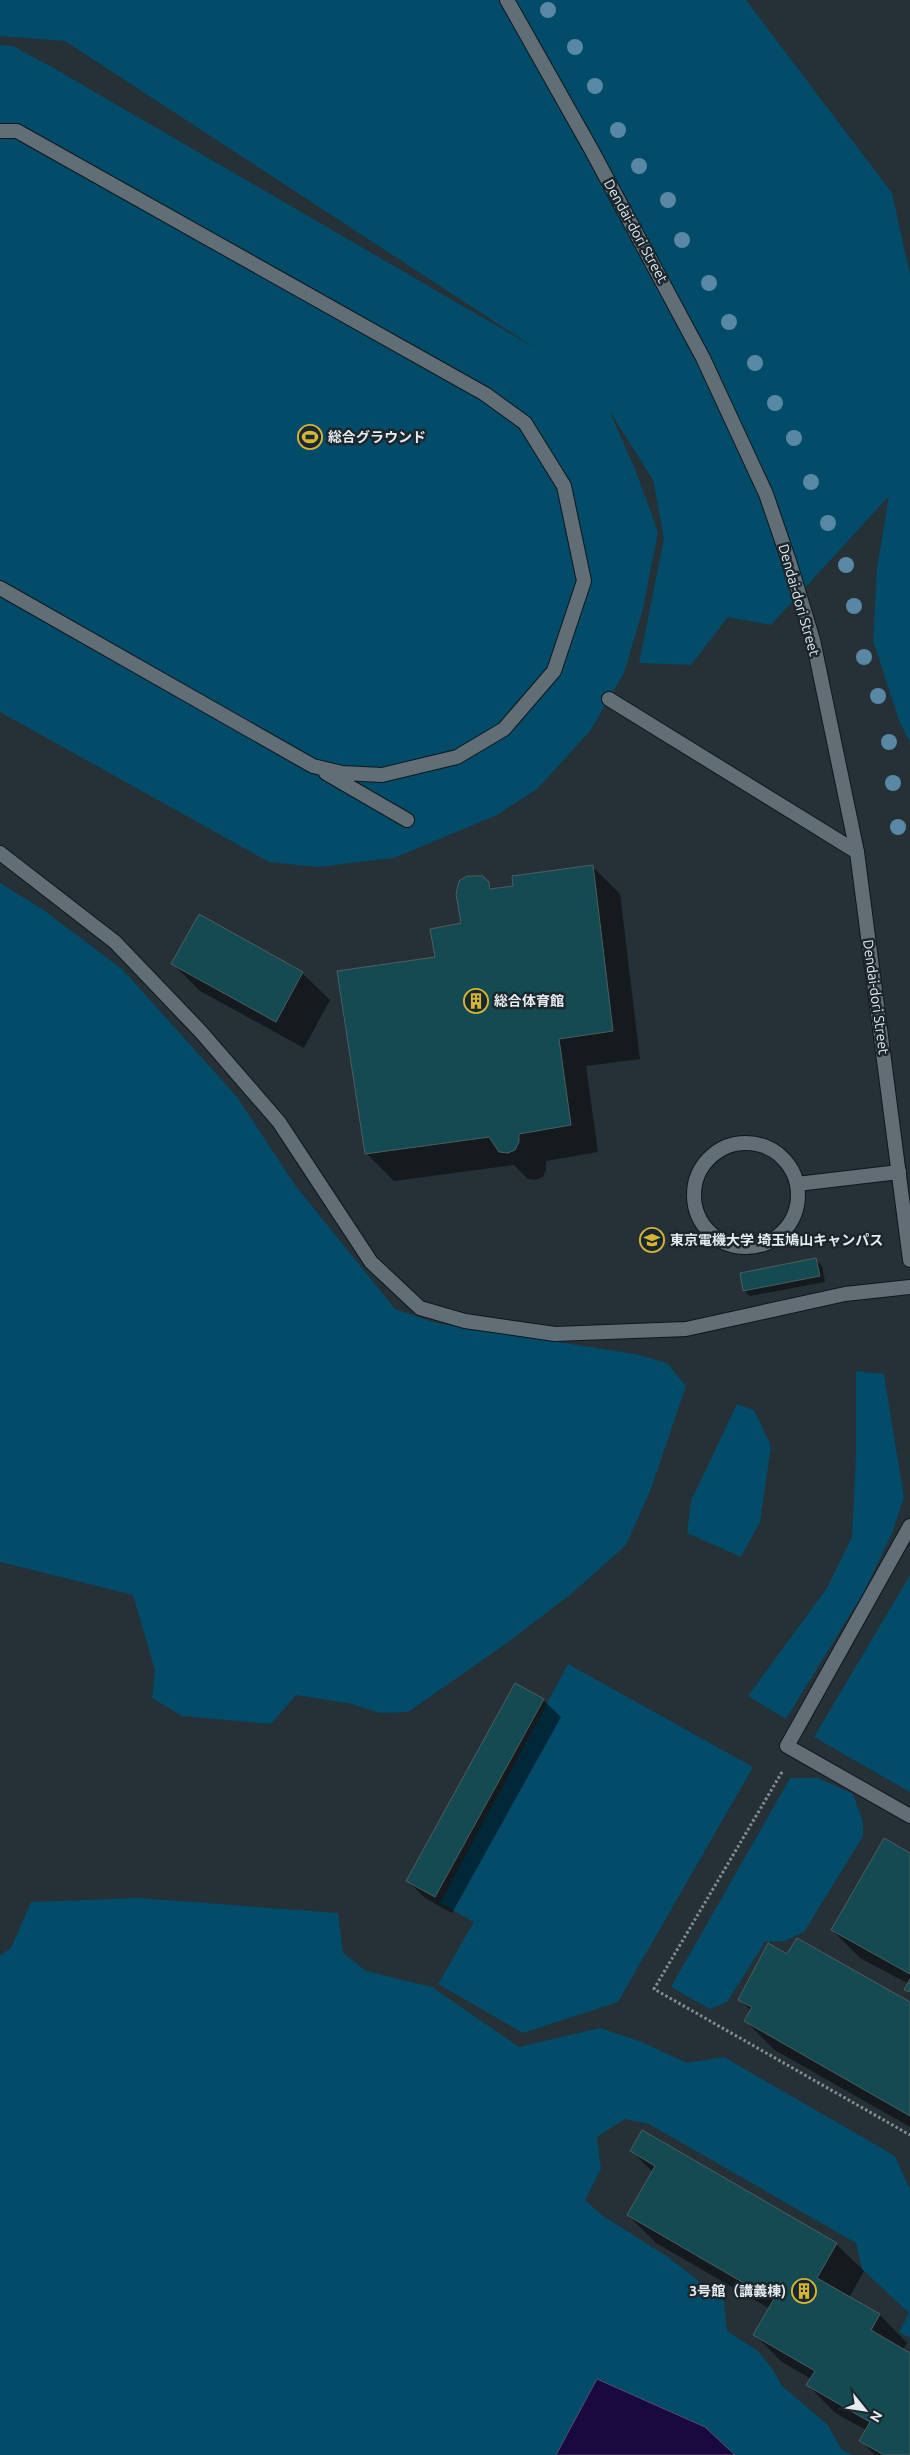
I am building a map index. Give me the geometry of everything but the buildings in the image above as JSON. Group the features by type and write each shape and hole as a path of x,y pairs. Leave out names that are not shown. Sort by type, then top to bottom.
{"street":[{"name":"Dendai-dori Street","path":"507,0 600,165 703,358 766,494 813,640 857,852 910,1260"},
{"path":"0,130 17,130 485,394 526,423 564,486 584,581 554,671 504,729 457,757 382,775 342,773 313,766"},
{"path":"0,588 407,820"},
{"path":"608,699 857,852"},
{"path":"0,853 115,942 201,1032 279,1122 371,1262 420,1308 465,1321 555,1334 686,1329 845,1294 910,1287"},
{"path":"742,1143 762,1145 778,1153 790,1167 797,1184 798,1202 792,1219 782,1234 766,1243 750,1248 732,1246 716,1238 703,1225 695,1208 694,1191 698,1173 709,1158 724,1148 742,1143"},
{"path":"797,1184 899,1172"},
{"path":"910,1526 787,1746 910,1816"}],"path":[{"path":"786,1765 654,1989 910,2135"}],"shaded area":[{"path":"0,0 746,0 892,193 910,274 910,742 900,723 873,641 877,568 889,496 771,625 728,617 691,665 639,663 664,539 653,480 609,410 635,469 658,532 643,609 624,673 590,731 537,789 497,815 394,858 318,867 269,862 0,712 0,45 13,46 50,66 535,348 65,41 0,36"},
{"path":"0,883 45,911 123,970 237,1097 295,1185 395,1309 436,1323 635,1354 667,1363 686,1386 651,1489 626,1545 570,1595 500,1648 408,1712 380,1713 352,1704 296,1695 271,1724 182,1716 152,1698 155,1670 133,1595 0,1562"},
{"path":"856,1371 884,1374 904,1498 892,1533 864,1592 786,1719 748,1696 827,1588 852,1537 856,1453"},
{"path":"737,1404 754,1410 771,1446 760,1522 741,1557 687,1533 691,1501"},
{"path":"910,1575 910,1792 814,1737"},
{"path":"568,1664 753,1767 618,2002 523,2033 438,1984 474,1922 440,1903"},
{"path":"790,1778 818,1778 853,1794 863,1822 863,1836 804,1932 785,1941 765,1942 727,2002 710,2009 671,1987"},
{"path":"139,1898 338,1913 343,1953 366,1971 432,1987 519,2047 600,2028 642,2042 687,2063 724,2057 895,2156 910,2190 910,2338 899,2332 909,2313 862,2269 856,2243 649,2124 625,2119 597,2137 601,2169 585,2200 603,2216 668,2257 724,2301 727,2331 758,2351 774,2371 782,2386 828,2425 841,2449 853,2455 0,2455 0,1956 11,1948 31,1902"},
{"path":"597,2379 705,2427 735,2455 556,2455"}],"place":[{"name":"総合グラウンド","path":"310,437"},
{"name":"総合体育館","path":"476,1001"},
{"name":"東京電機大学 埼玉鳩山キャンパス","path":"652,1240"},
{"name":"3号館（講義棟)","path":"804,2291"}]}
